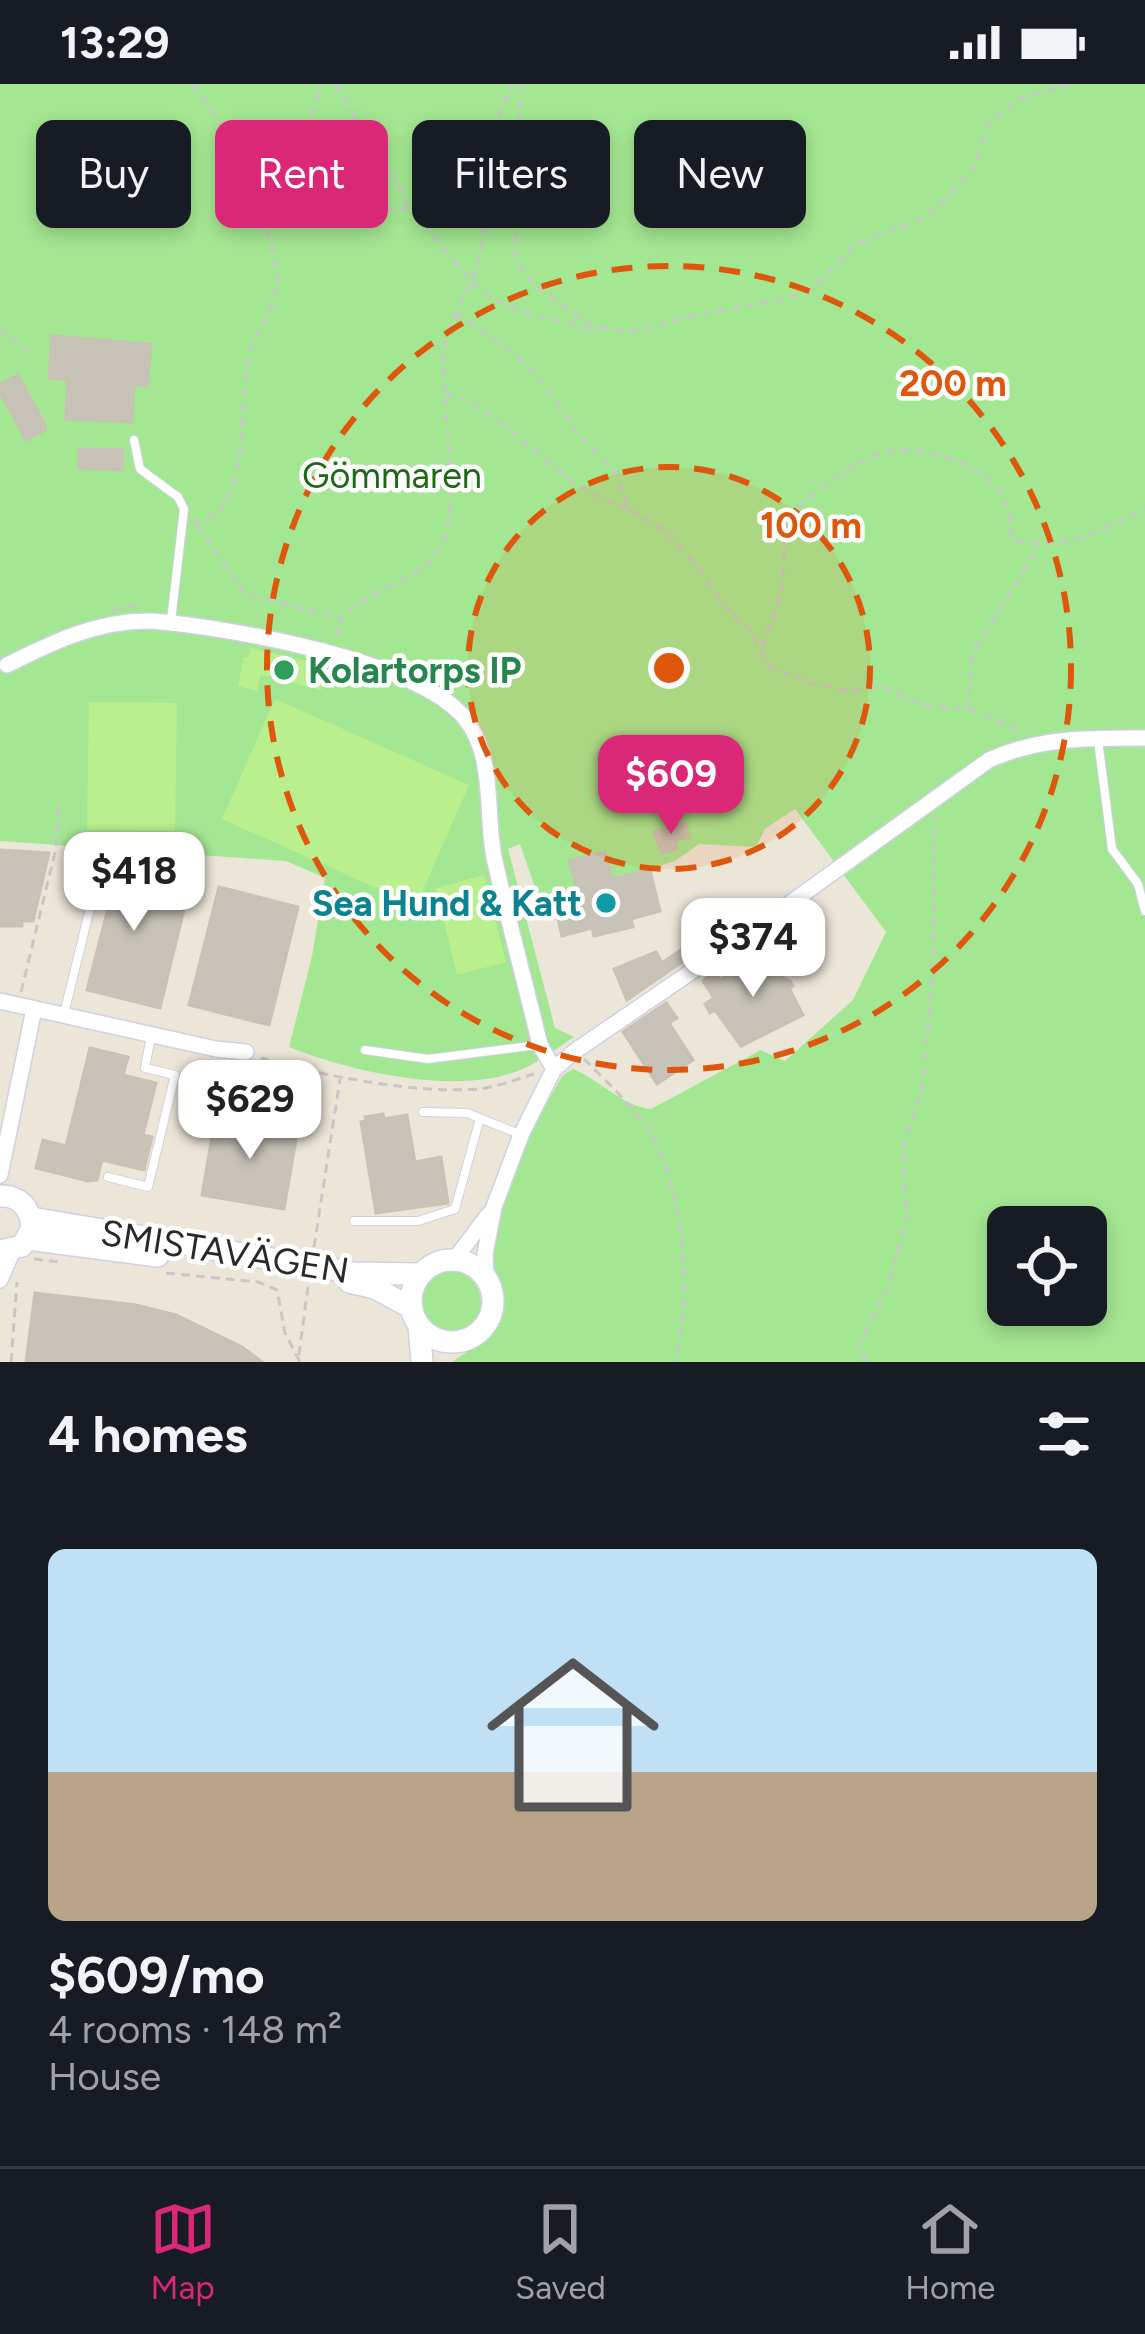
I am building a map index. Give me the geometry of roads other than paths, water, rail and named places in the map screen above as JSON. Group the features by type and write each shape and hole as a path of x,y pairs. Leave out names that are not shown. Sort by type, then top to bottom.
{"street":[{"path":"7,665 67,634 171,616 329,652 436,695 464,717 484,758 494,856 540,1045 554,1069"},
{"path":"415,1317 447,1353 482,1331 494,1299 485,1254 494,1207 521,1135 554,1069 575,1051 989,760 1028,744 1145,738"},
{"path":"0,1000 246,1052"},
{"path":"14,1253 7,1154 26,1007"},
{"path":"0,1175 7,1154"},
{"path":"454,1260 494,1207"},
{"name":"SMISTAVÄGEN","path":"14,1253 421,1274"},
{"name":"SMISTAVÄGEN","path":"14,1253 352,1283 375,1288 415,1317"},
{"path":"422,1362 415,1317 421,1274 444,1260 454,1260 486,1277"}],"lane":[{"path":"134,440 140,470 178,496 184,508 171,616"},
{"path":"1098,738 1112,849 1138,884 1145,911"},
{"path":"64,1016 91,904"},
{"path":"760,925 790,973"},
{"path":"108,1177 148,1187 175,1076 145,1068 152,1035"},
{"path":"365,1050 428,1059 540,1045"},
{"path":"423,1112 467,1113 521,1135"},
{"path":"354,1220 418,1221 455,1209 480,1118"}],"place":[{"name":"Kolartorps IP","path":"284,670"},
{"name":"Sea Hund & Katt","path":"606,903"}],"park label":[{"name":"Gömmaren","path":"392,475"}]}
